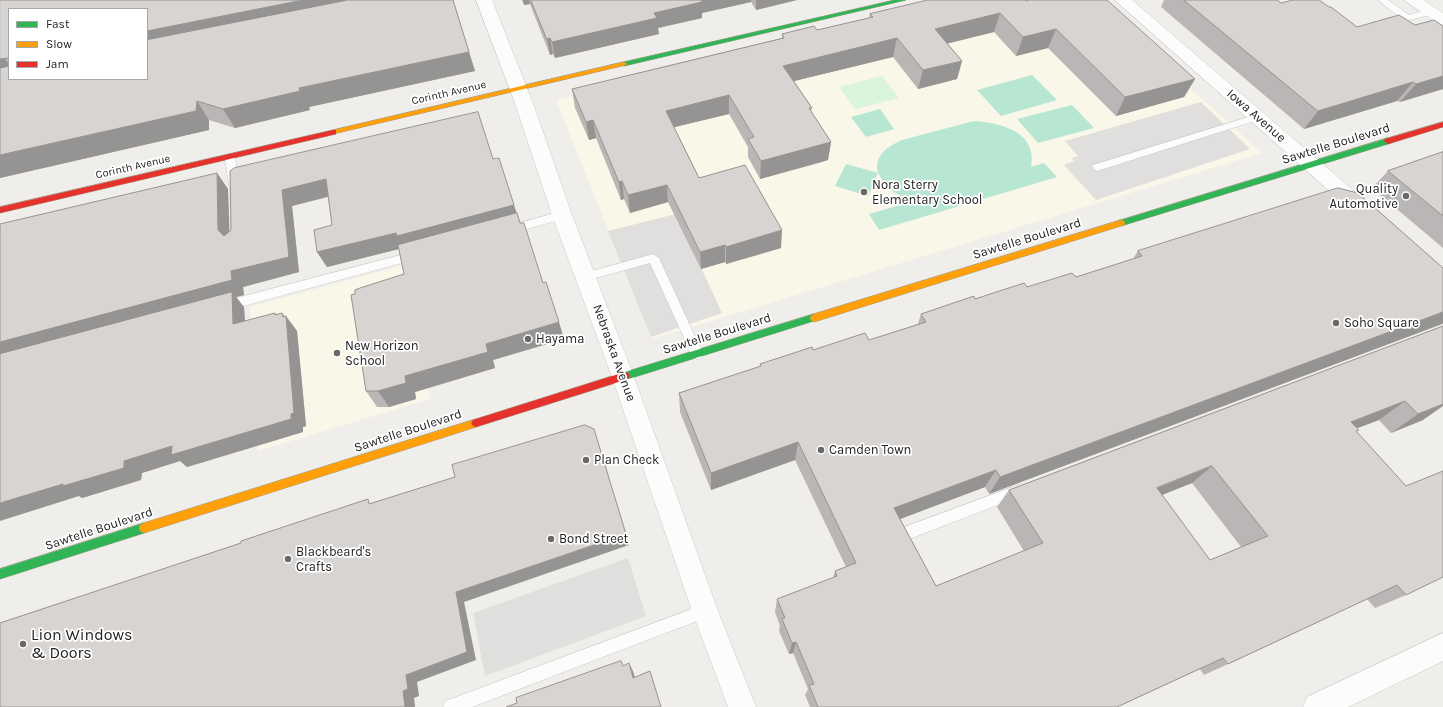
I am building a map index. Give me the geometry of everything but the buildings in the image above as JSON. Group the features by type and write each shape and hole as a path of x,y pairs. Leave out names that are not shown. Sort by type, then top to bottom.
{"street":[{"name":"Nebraska Avenue","path":"484,0 623,377 705,611 742,707"},
{"name":"Corinth Avenue","path":"0,210 903,0"},
{"name":"Iowa Avenue","path":"1123,0 1372,217"},
{"path":"1414,0 1437,16"},
{"name":"Sawtelle Boulevard","path":"0,574 623,377 1443,124"},
{"path":"1317,707 1443,647"}],"lane":[{"path":"1382,0 1408,18"},
{"path":"1377,25 1408,18 1437,16"},
{"path":"1097,167 1258,117"},
{"path":"230,157 235,200"},
{"path":"496,233 562,215"},
{"path":"214,309 427,252"},
{"path":"585,277 653,258 697,354"},
{"path":"904,534 1030,486"},
{"path":"451,707 705,611"}],"shaded area":[{"name":"Nora Sterry Elementary School","path":"990,0 1093,0 1262,153 652,339 556,100"},
{"path":"1201,102 1250,149 1096,200 1064,165 1074,161 1072,158 1078,156 1065,141"},
{"path":"676,214 722,313 651,337 608,231"},
{"name":"New Horizon School","path":"404,265 430,399 258,451 250,307"},
{"path":"628,558 646,616 485,676 473,613"}],"green space":[{"path":"1032,75 1057,100 1001,116 977,90"},
{"path":"882,76 899,98 855,109 839,87"},
{"path":"1072,105 1094,128 1038,143 1017,119"},
{"path":"880,109 894,129 866,137 851,117"},
{"path":"974,121 995,124 1006,127 1015,132 1029,145 1032,155 1031,167 1044,163 1057,177 879,230 869,214 914,201 903,197 889,188 878,173 877,167 880,156 883,152 896,143 902,140"},
{"path":"846,164 878,173 868,196 835,186"}],"traffic: fast":[{"path":"624,64 903,0"},
{"path":"1121,223 1388,141"},
{"path":"625,376 814,318"},
{"path":"0,574 144,528"}],"traffic: slow":[{"path":"333,132 624,64"},
{"path":"814,318 1121,223"},
{"path":"144,528 476,423"}],"traffic: jam":[{"path":"1388,141 1443,124"},
{"path":"0,210 333,132"},
{"path":"476,423 625,376"}],"place":[{"name":"Nora Sterry Elementary School","path":"864,192"},
{"name":"Quality Automotive","path":"1406,196"},
{"name":"Soho Square","path":"1336,323"},
{"name":"Hayama","path":"528,339"},
{"name":"New Horizon School","path":"337,353"},
{"name":"Camden Town","path":"821,450"},
{"name":"Plan Check","path":"586,460"},
{"name":"Bond Street","path":"551,539"},
{"name":"Blackbeard's Crafts","path":"288,559"},
{"name":"Lion Windows & Doors","path":"23,644"}]}
